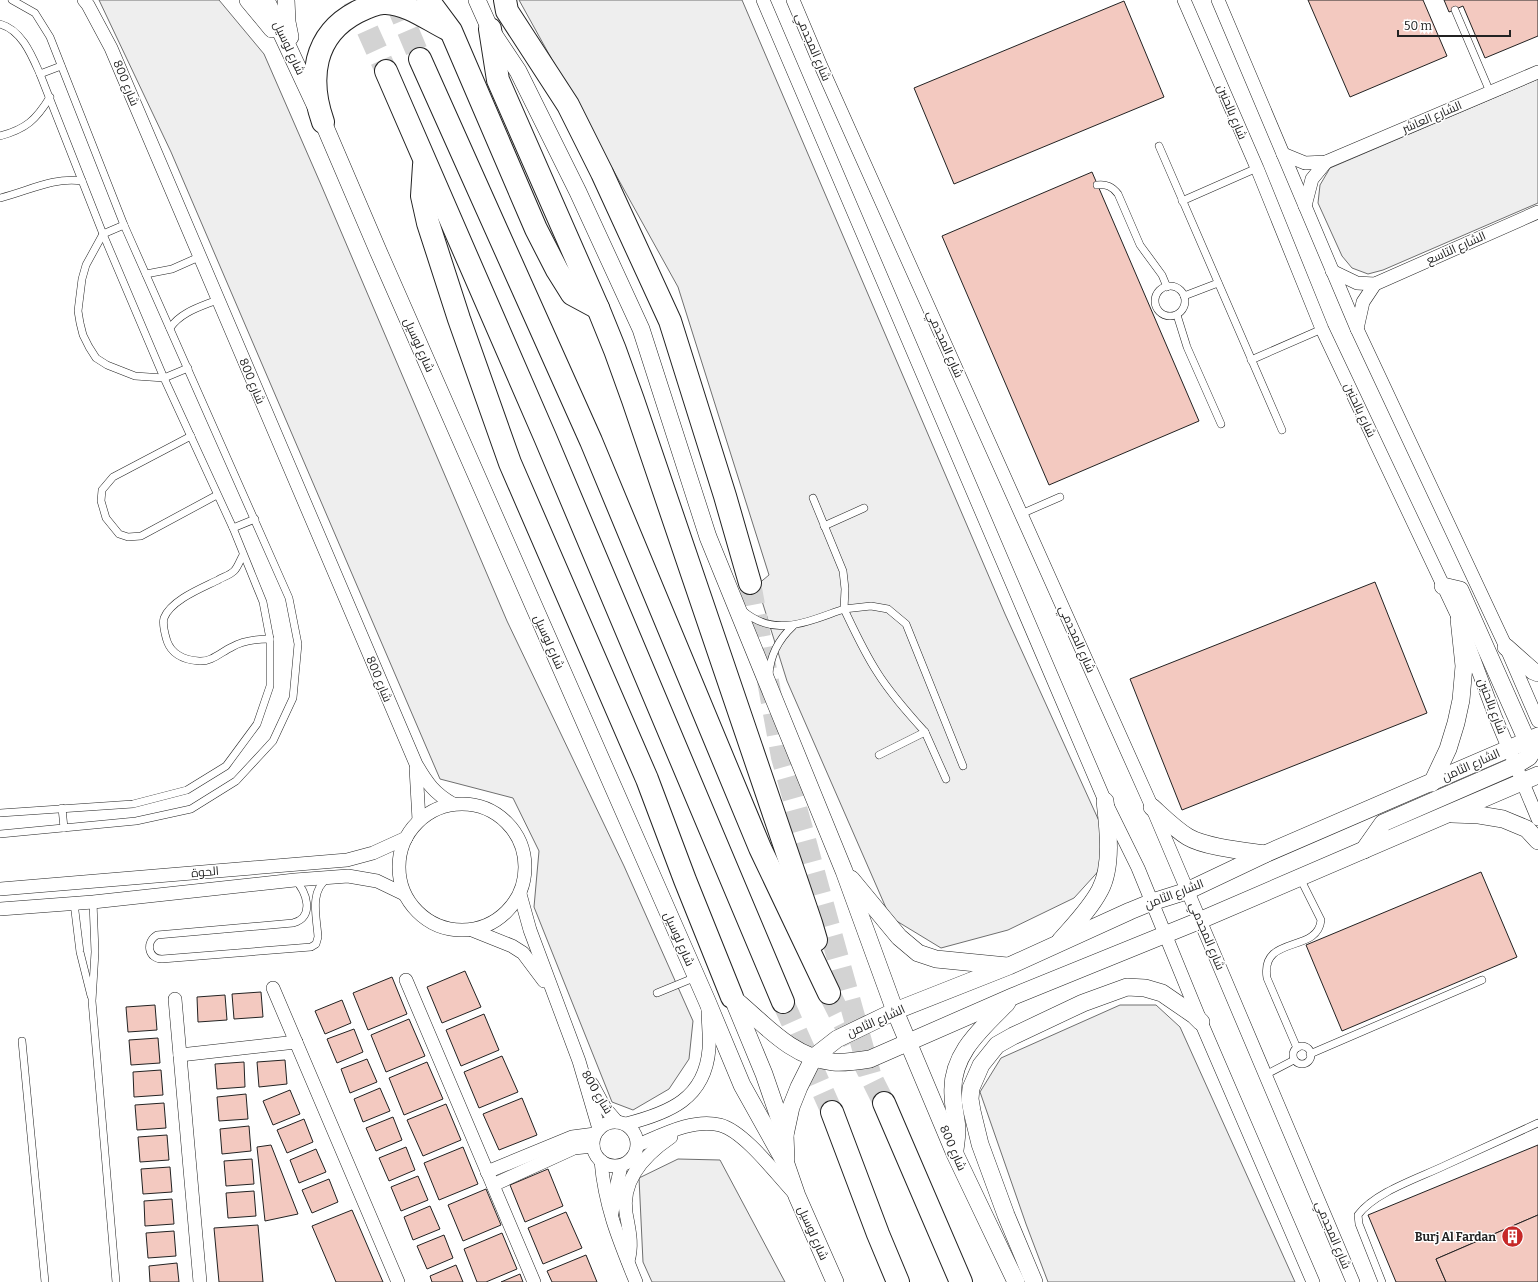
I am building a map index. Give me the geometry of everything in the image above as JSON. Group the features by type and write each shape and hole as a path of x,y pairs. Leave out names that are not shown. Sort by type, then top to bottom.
{"highway":[{"path":"428,0 451,31 536,229 557,270 572,294 598,308"},
{"path":"505,0 507,10 568,105 602,173 670,321 725,496 750,583"},
{"path":"323,122 316,98 316,67 321,47 334,30 347,17 366,7 385,2 408,8 451,31"},
{"path":"420,59 590,441 760,848 825,987 819,952 811,922 633,400 598,308 498,80 490,29"},
{"path":"386,72 545,437 783,1002"},
{"path":"425,162 422,196 428,223 457,312 510,463 647,779 684,880 732,997"},
{"path":"884,1103 960,1282"},
{"path":"832,1112 878,1234 898,1282"}],"street":[{"name":"شارع 800","path":"84,0 111,48 217,300 416,764 432,789 441,797 453,804"},
{"path":"248,0 293,55"},
{"name":"شارع لوسيل","path":"266,0 323,122 707,1001 742,1085 786,1164 797,1196 835,1282"},
{"path":"286,0 287,22 293,55"},
{"path":"477,0 490,29 518,71 578,192 641,329 708,537 844,871 896,1011"},
{"path":"763,0 1105,801 1138,868 1201,1022 1313,1282"},
{"name":"شارع المجدمي","path":"793,0 820,64 1152,807 1353,1282"},
{"name":"شارع بالحنين","path":"1184,0 1257,168 1322,329 1459,619 1495,716 1509,749"},
{"path":"1218,0 1357,329 1506,647 1538,721"},
{"name":"الشارع العاشر","path":"1283,154 1305,163 1326,162 1538,72"},
{"name":"الشارع العاشر","path":"1305,206 1312,179 1326,162"},
{"name":"الشارع التاسع","path":"1332,271 1357,283 1375,284 1538,212"},
{"path":"1357,329 1363,302 1375,284"},
{"path":"1443,586 1460,590 1533,757 1538,819"},
{"path":"1432,783 1448,749 1456,724 1461,700 1464,666 1459,619"},
{"path":"1506,647 1533,671 1538,673"},
{"name":"الشارع الثامن","path":"786,1164 785,1135 791,1107 799,1087 814,1057 837,1039 896,1011 1009,966 1152,902 1188,891 1265,854 1509,749 1533,757"},
{"path":"732,997 783,1042 814,1057 832,1062 870,1059 1014,996 1201,920 1448,814 1533,757"},
{"path":"1364,850 1383,823 1533,757"},
{"name":"شارع 800","path":"416,764 419,820"},
{"path":"1056,945 1083,915 1104,881 1108,867 1109,853 1105,801"},
{"path":"453,804 470,804 487,808 502,817 514,829 522,844 526,861 525,878 520,894 508,911 492,923 472,930 452,930 432,923 416,910 404,894 399,875 400,856 406,838 412,829 419,820 430,813 441,807 453,804"},
{"path":"1152,807 1189,838 1223,847 1265,854"},
{"path":"1448,814 1479,815 1503,819 1527,829 1538,841"},
{"name":"الحوة","path":"0,889 347,860 373,853 406,838"},
{"path":"844,871 899,937 918,953 936,959 1009,966"},
{"name":"الحوة","path":"0,909 93,902 295,880 348,876 368,878 387,884 404,894"},
{"path":"91,881 93,902"},
{"path":"72,883 74,903"},
{"name":"شارع 800","path":"520,894 530,930 579,1061 596,1136"},
{"name":"شارع 800","path":"472,930 512,946 523,953 554,994"},
{"path":"406,980 534,1282"},
{"path":"1034,1282 1006,1215 980,1144 970,1099 971,1088 981,1065 997,1045 1013,1036 1083,1003 1127,987 1145,988 1162,993 1194,1015 1201,1022"},
{"path":"273,988 398,1282"},
{"path":"955,1154 957,1130 952,1094 956,1065 963,1052 977,1033 1014,996"},
{"path":"732,997 764,1074 785,1135"},
{"path":"176,999 200,1282"},
{"path":"493,1185 574,1148 596,1136 604,1125 652,1118 677,1106 697,1088 705,1073 709,1049 707,1001"},
{"name":"شارع 800","path":"896,1011 955,1154 1016,1282"},
{"path":"180,1055 296,1042"},
{"name":"شارع 800","path":"579,1061 605,1108 621,1123"},
{"path":"596,1136 594,1152 601,1161 610,1166 621,1166 630,1161 634,1156 638,1144 635,1133 621,1123"},
{"path":"638,1144 684,1127 709,1124 721,1125 737,1133 797,1196"},
{"path":"628,1261 631,1241 626,1210 626,1200 631,1180 636,1169 651,1152 684,1127"},
{"path":"487,1172 572,1137 596,1136"},
{"path":"601,1161 604,1191 612,1221 636,1282"},
{"path":"612,1221 615,1193 621,1166"}],"lane":[{"path":"0,834 136,821 190,809 236,781 273,741 293,698 298,644 290,598 124,225 50,37 35,13 12,0"},
{"path":"1455,10 1490,92"},
{"path":"0,24 5,25 20,37 31,53 50,97 103,234 164,378 233,528 263,602 270,639 270,686 257,724 226,766 187,790 133,804 2,812"},
{"path":"40,74 61,66"},
{"path":"0,136 32,121 42,110 50,97"},
{"path":"1159,146 1282,430"},
{"path":"1182,201 1257,168"},
{"path":"0,198 56,180 82,181"},
{"path":"1097,185 1107,185 1115,190 1140,245 1162,275 1167,287"},
{"path":"124,225 103,234 86,265 82,279 78,311 83,335 96,358 107,365 135,376 164,378 188,368"},
{"path":"146,274 172,269 199,257"},
{"path":"1184,296 1218,283"},
{"path":"1167,287 1177,288 1184,296 1184,307 1177,315 1168,317 1157,309 1155,300 1156,295 1159,291 1167,287"},
{"path":"170,328 174,322 188,312 217,300"},
{"path":"1177,315 1188,347 1221,424"},
{"path":"1251,360 1322,329"},
{"path":"191,436 113,477 102,490 101,502 106,518 119,534 128,537 141,536 217,494"},
{"path":"1021,514 1060,497"},
{"path":"813,498 843,571 846,589 844,609 877,673 925,732 946,780"},
{"path":"824,526 864,508"},
{"path":"233,528 255,519"},
{"path":"243,555 238,566 233,572 188,595 171,607 164,618 164,631 170,649 178,656 200,661 211,659 231,647 245,641 270,639"},
{"path":"737,606 753,618 762,622 782,626 793,626 844,609 871,606 888,609 906,624 963,766"},
{"path":"770,689 769,669 775,650 786,633 793,626"},
{"path":"879,755 925,732"},
{"path":"62,808 64,828"},
{"path":"295,880 302,888 306,898 306,913 301,920 293,923 157,935 149,944 150,952 155,958 162,959 311,947 316,944 318,937 316,894 321,884 331,878"},
{"path":"1297,1048 1267,978 1266,972 1269,960 1277,950 1310,938 1317,934 1320,928 1321,920 1300,878"},
{"path":"93,902 95,952 92,1000 116,1282"},
{"path":"74,903 80,952 92,1000"},
{"path":"657,993 696,977"},
{"path":"1310,1054 1482,980"},
{"path":"22,1041 45,1282"},
{"path":"1297,1048 1307,1048 1310,1054 1307,1062 1300,1064 1294,1060 1293,1053 1297,1048"},
{"path":"1265,1075 1294,1060"},
{"path":"1382,1282 1360,1224 1358,1215 1364,1207 1380,1196 1408,1182 1538,1123"}],"shaded area":[{"path":"99,0 219,0 264,54 507,621 624,866 693,1021 689,1059 669,1089 633,1110 612,1102 534,907 539,851 513,798 440,779 171,152"},
{"path":"519,0 742,0 1005,614 1114,854 1074,898 1008,930 941,948 890,917 787,681 757,585 769,575 678,287"},
{"path":"1538,79 1538,203 1383,270 1368,274 1352,268 1342,256 1318,203 1320,185 1330,168"},
{"path":"1120,1005 1156,1005 1180,1027 1295,1282 1048,1282 980,1092 1001,1058"},
{"path":"678,1159 720,1160 785,1282 652,1282 643,1262 639,1178"}],"building":[{"path":"1308,0 1423,0 1447,56 1350,97"},
{"path":"1444,0 1538,0 1538,36 1485,58 1463,6 1449,12"},
{"path":"1124,1 1164,97 954,184 914,88"},
{"path":"1092,172 1199,421 1049,485 942,236"},
{"path":"1375,582 1427,713 1182,810 1130,679"},
{"path":"1481,872 1517,957 1342,1031 1306,945"},
{"path":"465,971 481,1007 442,1023 427,987"},
{"path":"392,977 407,1014 368,1030 353,993"},
{"path":"261,992 263,1017 234,1019 232,994"},
{"path":"225,995 227,1020 198,1022 197,997"},
{"path":"342,1000 351,1023 325,1034 315,1011"},
{"path":"155,1005 157,1030 128,1032 126,1007"},
{"path":"484,1014 499,1050 461,1066 446,1030"},
{"path":"409,1019 425,1056 386,1072 371,1035"},
{"path":"354,1029 363,1052 337,1063 327,1039"},
{"path":"158,1038 160,1063 131,1065 129,1040"},
{"path":"502,1056 518,1092 479,1108 464,1072"},
{"path":"367,1059 377,1082 350,1093 341,1069"},
{"path":"285,1060 287,1084 259,1087 257,1062"},
{"path":"244,1062 245,1087 217,1089 215,1064"},
{"path":"427,1062 443,1099 404,1115 389,1078"},
{"path":"161,1070 163,1095 134,1097 133,1072"},
{"path":"380,1088 390,1111 363,1122 354,1099"},
{"path":"290,1090 300,1114 273,1125 263,1101"},
{"path":"246,1094 248,1119 219,1121 217,1097"},
{"path":"522,1098 537,1135 499,1150 483,1114"},
{"path":"164,1103 166,1128 137,1130 135,1105"},
{"path":"446,1104 461,1140 423,1156 407,1120"},
{"path":"393,1117 402,1140 376,1151 366,1128"},
{"path":"304,1119 313,1142 287,1153 277,1130"},
{"path":"249,1126 251,1151 222,1154 220,1129"},
{"path":"167,1135 169,1160 140,1162 138,1137"},
{"path":"271,1145 298,1214 265,1221 257,1147"},
{"path":"1538,1145 1538,1215 1436,1259 1446,1282 1396,1282 1368,1215"},
{"path":"406,1147 415,1170 389,1181 379,1158"},
{"path":"463,1147 478,1184 439,1200 424,1163"},
{"path":"316,1149 326,1172 299,1183 290,1160"},
{"path":"252,1159 254,1184 226,1186 224,1161"},
{"path":"170,1167 172,1192 143,1194 141,1169"},
{"path":"548,1169 563,1206 525,1222 510,1185"},
{"path":"418,1176 428,1200 401,1211 391,1187"},
{"path":"329,1179 338,1202 312,1213 302,1190"},
{"path":"486,1189 501,1225 463,1241 448,1205"},
{"path":"254,1191 256,1216 228,1218 226,1193"},
{"path":"172,1199 174,1224 145,1226 144,1201"},
{"path":"430,1206 440,1229 413,1240 404,1217"},
{"path":"352,1210 383,1282 336,1282 312,1226"},
{"path":"566,1212 582,1248 543,1264 528,1228"},
{"name":"Burj Al Fardan","path":"1538,1215 1538,1282 1446,1282 1436,1259"},
{"path":"258,1225 263,1282 219,1282 214,1228"},
{"path":"174,1231 176,1256 148,1258 146,1233"},
{"path":"502,1233 517,1269 486,1282 477,1282 464,1249"},
{"path":"444,1235 453,1258 427,1269 417,1246"},
{"path":"586,1255 597,1282 552,1282 547,1271"},
{"path":"177,1263 179,1282 150,1282 149,1266"},
{"path":"456,1265 463,1282 432,1282 430,1276"},
{"path":"520,1274 523,1282 501,1282"}],"tunnel":[{"path":"354,0 386,71"},
{"path":"395,0 420,59"},
{"path":"750,583 782,757 870,1074"},
{"path":"829,993 884,1103"},
{"path":"783,1002 832,1112"}],"place":[{"name":"Burj Al Fardan","path":"1512,1237"}]}
